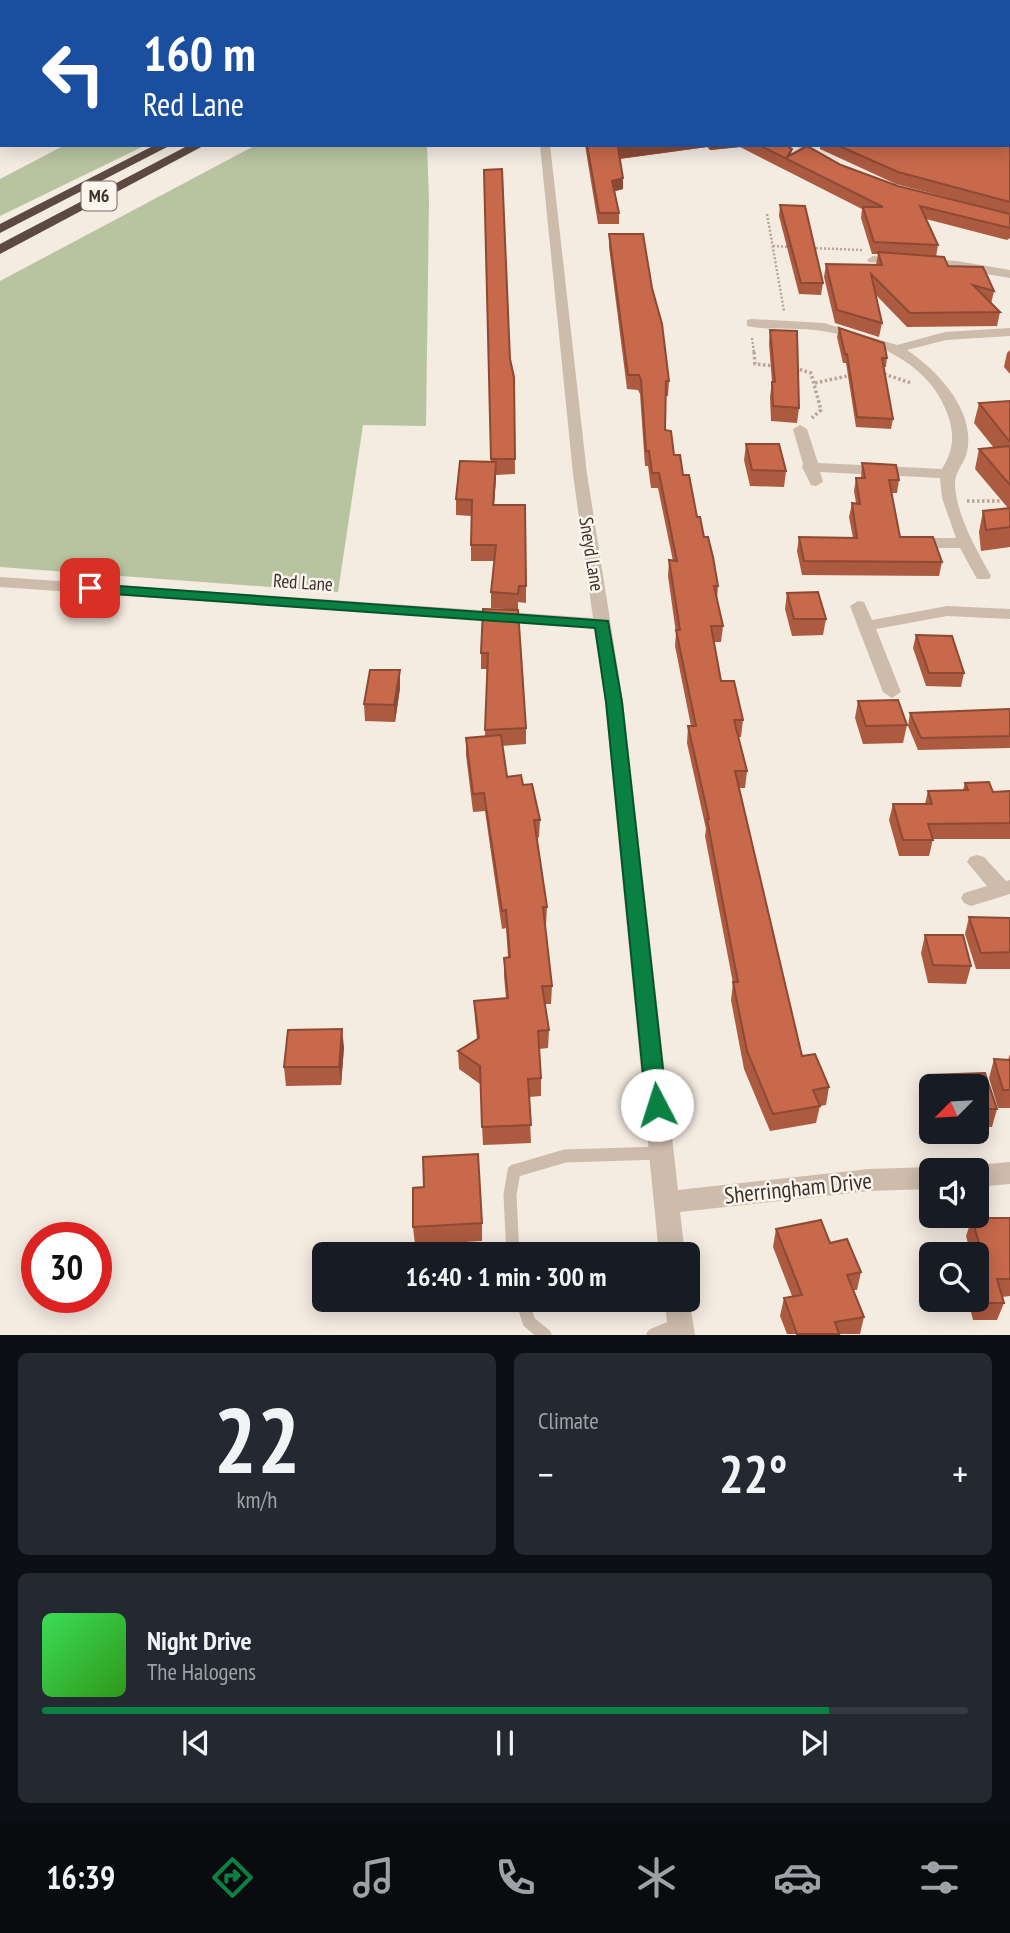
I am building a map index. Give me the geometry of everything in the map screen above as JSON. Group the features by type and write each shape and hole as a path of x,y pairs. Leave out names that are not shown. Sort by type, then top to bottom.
{"highway":[{"name":"M6","path":"0,229 161,147"},
{"name":"M6","path":"0,250 195,147"}],"street":[{"name":"Sneyd Lane","path":"545,147 580,474 603,624 641,944 671,1242"},
{"path":"803,147 837,168"},
{"path":"872,257 957,265 1010,274"},
{"path":"751,323 785,318 850,332 897,349 915,360 939,384 954,412 960,448 948,474 951,501 964,542 983,576"},
{"path":"897,349 945,336 1010,332"},
{"path":"800,429 809,467 816,482"},
{"path":"809,467 948,474"},
{"path":"931,543 964,542"},
{"name":"Red Lane","path":"0,582 603,624"},
{"path":"858,606 892,692"},
{"path":"865,626 947,611 1010,614"},
{"path":"977,862 1006,888"},
{"path":"971,898 1006,888"},
{"path":"989,1175 1010,1173"},
{"name":"Sherringham Drive","path":"666,1202 869,1180 919,1178"}],"lane":[{"path":"512,1242 510,1195 514,1171 527,1164 560,1158 661,1153"},
{"path":"526,1312 529,1322 545,1335"},
{"path":"653,1335 680,1319"}],"path":[{"path":"767,214 785,318"},
{"path":"773,246 872,257"},
{"path":"751,323 755,365 799,368 811,373 821,410 800,429"},
{"path":"873,373 884,374 915,360"},
{"path":"815,383 863,373"},
{"path":"951,501 1001,501"}],"green space":[{"path":"61,147 142,147 0,216 0,179"},
{"path":"252,147 427,147 429,200 426,426 363,425 338,592 0,567 0,281"}],"building":[{"path":"587,147 626,147 618,148 623,178 612,181 619,213 599,213"},
{"path":"763,147 789,147 792,149 787,157 809,147 841,165 898,186 1010,214 1010,228 920,206 938,245 874,242 863,207 883,207"},
{"path":"842,147 1010,147 1010,202 898,172"},
{"path":"502,169 510,359 514,377 515,459 491,459 484,170"},
{"path":"780,205 805,206 823,283 801,283"},
{"path":"609,234 643,234 652,288 662,324 669,381 666,381 665,430 671,431 674,455 680,455 683,475 689,475 697,517 700,517 704,537 708,537 713,557 718,586 714,586 723,626 711,626 721,681 734,681 743,720 734,720 747,771 735,771 802,1056 815,1054 829,1087 813,1090 820,1106 773,1114 747,1051 733,982 738,982 709,819 688,726 696,726 676,630 680,630 669,560 677,561 659,473 652,473 649,451 646,451 641,380 639,375 628,375"},
{"path":"878,252 944,257 948,266 983,267 994,291 973,285 1000,312 910,313 871,274 882,323 837,310 826,264 882,265"},
{"path":"839,328 884,343 887,358 882,358 893,419 857,417 847,354"},
{"path":"770,330 797,331 799,408 773,406 772,382 775,382"},
{"path":"1010,401 1010,442 979,403"},
{"path":"746,444 779,444 786,471 752,470"},
{"path":"1010,446 1010,485 979,449"},
{"path":"460,461 496,462 493,505 525,505 526,586 519,586 518,594 491,592 496,545 471,545 472,500 456,499"},
{"path":"862,463 896,465 899,480 889,480 900,537 933,537 942,562 804,561 799,537 857,538 852,503 860,504 856,478 865,478"},
{"path":"1010,508 1010,527 986,530 983,511"},
{"path":"818,592 826,619 794,619 787,593"},
{"path":"483,609 518,610 526,728 485,730 488,653 481,653"},
{"path":"916,635 952,636 964,673 929,673"},
{"path":"370,670 400,670 394,705 364,704"},
{"path":"898,700 907,725 866,726 858,701"},
{"path":"1010,709 1010,736 921,738 910,713"},
{"path":"501,735 507,777 521,775 523,785 532,784 540,820 534,820 547,907 543,907 552,986 542,986 549,1030 538,1031 541,1078 528,1079 531,1125 482,1127 480,1066 458,1051 479,1038 474,1001 508,998 504,958 510,957 506,910 502,911 484,793 473,794 466,738"},
{"path":"989,782 993,792 1010,791 1010,823 928,824 933,840 903,840 893,804 932,804 928,791 968,790 965,783"},
{"path":"969,917 1010,918 1010,952 981,953"},
{"path":"925,935 963,935 971,966 933,965"},
{"path":"342,1029 339,1067 284,1067 288,1030"},
{"path":"994,1059 1010,1060 1010,1090 1003,1090"},
{"path":"989,1085 997,1109 989,1109"},
{"path":"478,1154 482,1223 413,1227 413,1188 424,1187 423,1157"},
{"path":"989,1218 1010,1218 1010,1279 997,1279 1004,1303 989,1303 989,1242 979,1242 975,1228 989,1228"},
{"path":"821,1220 830,1243 847,1239 861,1272 847,1275 864,1317 835,1322 839,1334 797,1334 784,1298 802,1295 776,1229"}],"route":[{"path":"90,588 603,624 614,702 657,1105"}]}
